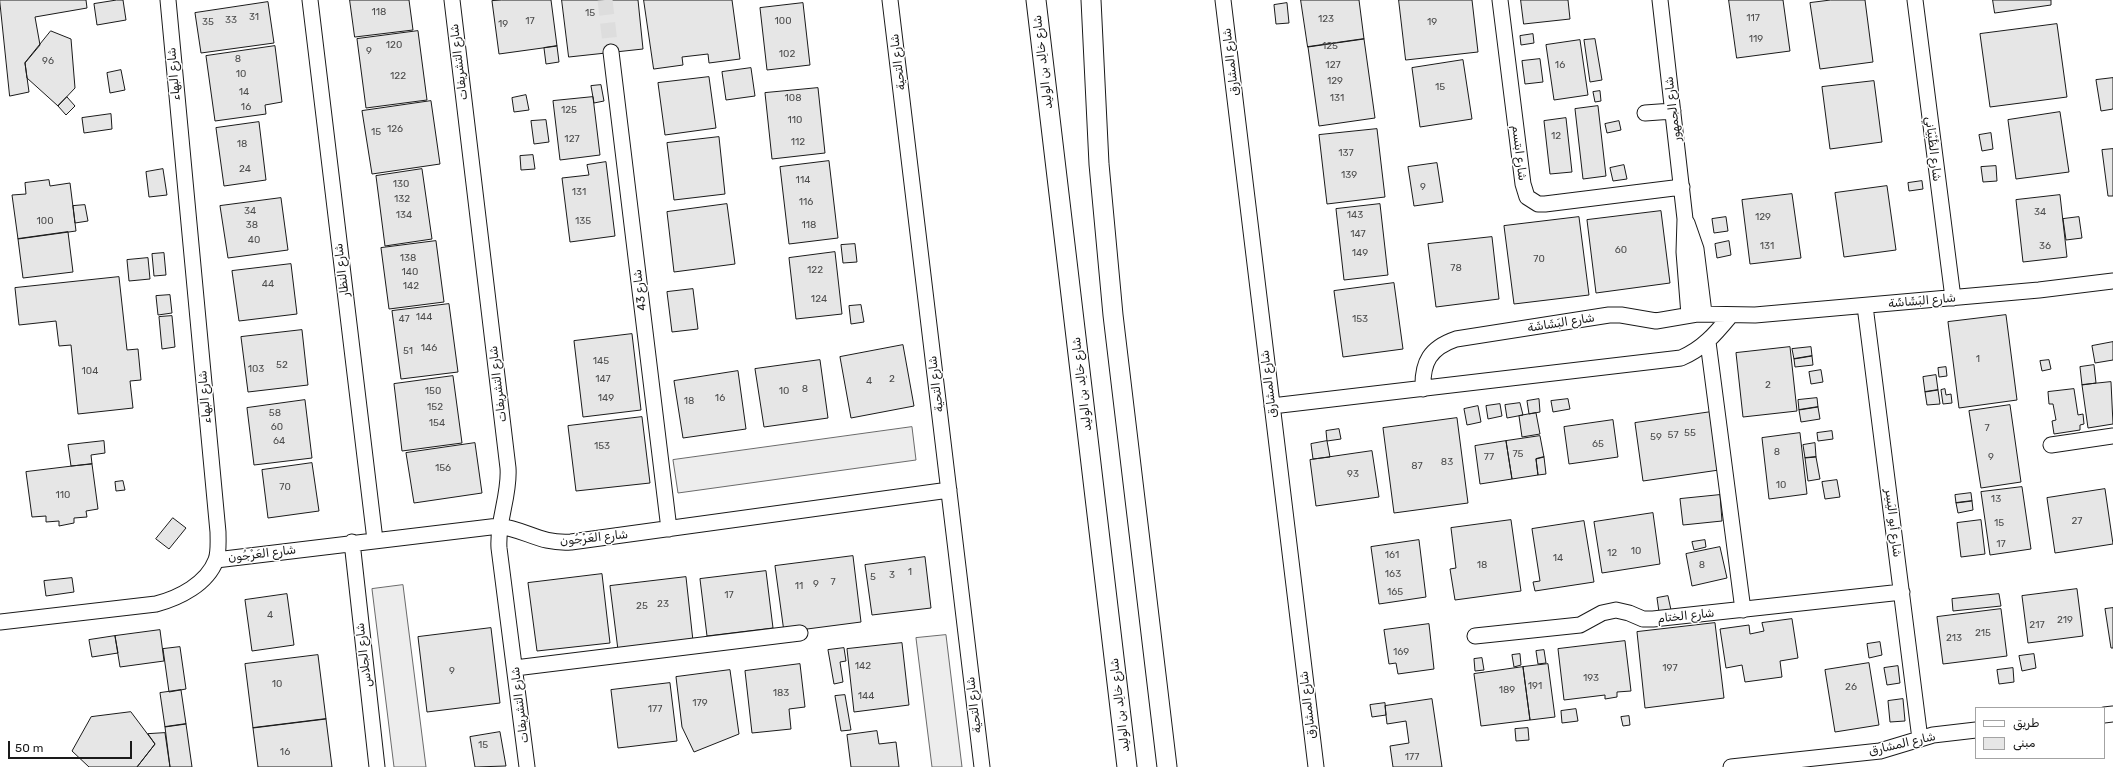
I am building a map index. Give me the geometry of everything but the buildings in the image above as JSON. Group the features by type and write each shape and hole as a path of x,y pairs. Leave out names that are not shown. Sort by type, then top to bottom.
{"street":[{"name":"شارع البهاء","path":"168,0 218,532 216,560"},
{"name":"شارع النظار","path":"310,0 375,540"},
{"name":"شارع التشريفات","path":"452,0 508,468 508,485 499,526 499,548 527,767"},
{"name":"شارع التحية","path":"890,0 982,767"},
{"name":"شارع خالِد بن الوليد","path":"1036,0 1127,767"},
{"path":"1091,0 1099,164 1113,307 1167,767"},
{"name":"شارع المشارق","path":"1223,0 1316,767"},
{"name":"شارع ابتسم","path":"1500,0 1523,184 1527,197 1538,204 1545,204 1682,188"},
{"name":"شارع الجمهور","path":"1660,0 1685,219 1684,252 1689,315"},
{"name":"شارع الظَّبْيَاني","path":"1915,0 1953,298"},
{"name":"شارع 43","path":"611,52 669,528"},
{"path":"1644,113 1673,111"},
{"name":"شارع الجمهور","path":"1685,219 1696,250 1704,313"},
{"name":"شارع البَشَاشَة","path":"1423,389 1422,375 1430,356 1446,343 1456,339 1609,315 1621,315 1656,321 1704,313 1731,316 1953,298 2113,281"},
{"name":"شارع أبو اليَسِر","path":"1865,306 1920,739"},
{"path":"1272,406 1680,358 1698,350 1708,342 1731,316"},
{"path":"1708,342 1743,610"},
{"path":"2052,445 2113,436"},
{"name":"شارع العَرْجُون","path":"216,560 352,542 499,526 515,529 545,541 559,543 949,490"},
{"name":"شارع الجلاس","path":"352,542 378,767"},
{"path":"0,622 156,604 186,593 198,583 216,560"},
{"name":"شارع الختام","path":"1475,636 1574,627 1586,623 1602,613 1616,610 1648,620 1902,592"},
{"path":"515,668 800,633"},
{"name":"شارع المشارق","path":"1732,767 1880,751 1933,736 1975,730"}],"shaded area":[{"path":"912,427 916,460 678,493 673,460"},
{"path":"403,585 426,767 394,767 372,589"},
{"path":"946,635 962,767 932,767 916,638"}],"tunnel":[{"path":"605,0 611,52"}]}
